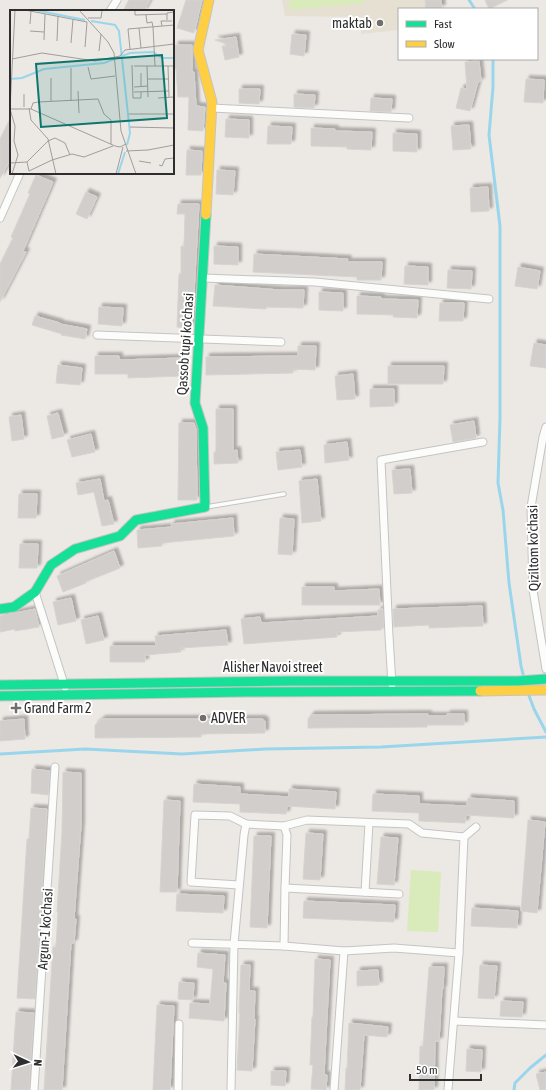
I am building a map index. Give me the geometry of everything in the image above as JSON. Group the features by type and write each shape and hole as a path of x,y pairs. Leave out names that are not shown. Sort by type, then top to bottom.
{"main road":[{"name":"Qassob tupi ko'chasi","path":"205,507 204,428 195,403 200,340 212,108 212,102 198,50 209,0"},
{"path":"0,609 14,607 35,592 51,565 75,549 120,536 136,520 205,507"},
{"name":"Alisher Navoi street","path":"0,685 392,680 518,681 546,679"},
{"path":"150,682 150,693"},
{"name":"Alisher Navoi street","path":"0,696 150,693 546,690"}],"street":[{"path":"111,10 116,0"},
{"path":"212,108 409,118"},
{"path":"0,218 20,174"},
{"name":"Qassob tupi ko'chasi","path":"203,278 315,282 489,299"},
{"path":"97,335 281,342"},
{"name":"Qiziltom ko'chasi","path":"546,427 531,507 533,590 546,670"},
{"path":"392,691 388,636 381,460 483,442"},
{"path":"35,592 65,684 67,695"},
{"name":"Argun-1 ko'chasi","path":"34,1090 55,767"},
{"path":"239,885 191,882 194,815 230,816 246,824 284,826 307,820 410,824 422,834 464,837"},
{"path":"365,892 369,823"},
{"path":"231,1090 234,944 246,824"},
{"path":"284,826 287,835 284,888 284,946"},
{"path":"448,1090 459,953 464,837 476,826"},
{"path":"284,888 399,894"},
{"path":"192,943 284,946 344,951 394,948 459,953"},
{"path":"334,1090 344,951"},
{"path":"454,1022 546,1025"},
{"path":"178,1090 179,1024"}],"lane":[{"path":"205,507 284,494"}],"shaded area":[{"name":"maktab","path":"282,0 443,0 444,8 398,8 398,30 361,34 362,17 285,16"}],"green space":[{"path":"289,0 364,0 365,3 290,10"},
{"path":"411,870 441,872 438,932 407,931"}],"building":[{"path":"129,0 150,0 145,10 124,10"},
{"path":"186,0 202,0 194,33 177,28"},
{"path":"425,0 441,0 442,8 426,8"},
{"path":"485,0 507,0 491,8 489,8"},
{"path":"292,34 306,35 304,56 290,54"},
{"path":"236,37 239,57 225,60 222,46 235,47 215,40"},
{"path":"175,45 192,45 192,72 194,72 196,106 205,107 203,131 188,130 189,97 178,97 176,69 174,69"},
{"path":"479,61 481,81 478,82 470,111 456,108 461,88 467,89 465,62"},
{"path":"526,79 544,80 543,103 524,102"},
{"path":"239,89 260,89 259,104 239,103"},
{"path":"294,94 315,95 314,108 294,107"},
{"path":"371,98 392,99 391,112 370,111"},
{"path":"10,119 10,161 0,178 0,139"},
{"path":"226,119 249,120 249,138 225,137"},
{"path":"469,125 471,149 453,150 451,126"},
{"path":"268,126 292,127 291,144 267,144"},
{"path":"311,128 335,129 335,131 372,132 371,150 347,149 347,147 311,146"},
{"path":"393,133 417,134 417,152 393,151"},
{"path":"187,150 202,151 201,175 186,175"},
{"path":"217,170 235,171 233,195 216,194"},
{"path":"36,175 53,182 23,251 26,252 0,302 0,264 13,238 11,237 30,194 28,193"},
{"path":"488,187 489,211 471,212 470,188"},
{"path":"86,192 97,197 87,219 76,214"},
{"path":"178,204 199,204 192,328 177,327 179,274 181,274 181,246 184,247 185,214 177,214"},
{"path":"214,246 238,247 238,265 214,264"},
{"path":"254,254 348,259 347,262 382,262 381,280 357,280 357,277 253,272"},
{"path":"405,266 428,267 428,285 404,284"},
{"path":"518,267 540,271 537,289 515,286"},
{"path":"448,270 472,271 471,289 447,288"},
{"path":"215,285 280,290 304,290 303,308 266,307 266,309 213,306"},
{"path":"319,292 343,293 343,311 319,310"},
{"path":"357,296 381,297 381,299 418,300 417,318 393,317 394,315 357,314"},
{"path":"440,303 464,303 463,321 439,321"},
{"path":"99,307 123,308 122,326 98,324"},
{"path":"35,316 60,324 87,329 85,339 61,335 62,334 32,325"},
{"path":"534,343 546,345 546,368 530,366"},
{"path":"298,346 316,346 315,370 293,369 293,373 206,375 206,357 298,356"},
{"path":"95,356 119,356 119,360 182,358 182,376 128,378 128,374 95,374"},
{"path":"58,365 82,368 80,385 56,383"},
{"path":"388,366 444,366 443,384 388,384"},
{"path":"353,374 355,399 337,400 335,376"},
{"path":"370,389 394,389 394,406 370,407"},
{"path":"216,409 233,409 233,451 237,450 238,463 214,464 214,452 216,452"},
{"path":"58,413 64,436 52,439 47,416"},
{"path":"21,415 24,439 12,441 9,417"},
{"path":"474,421 476,438 453,442 450,425"},
{"path":"179,423 194,423 196,429 197,500 178,500"},
{"path":"91,434 95,452 72,457 67,440"},
{"path":"347,442 349,460 325,463 324,445"},
{"path":"300,450 302,467 278,470 276,452"},
{"path":"410,469 412,493 394,494 392,470"},
{"path":"100,479 104,501 108,500 114,524 102,526 94,492 78,495 76,483"},
{"path":"317,479 321,521 302,523 299,481"},
{"path":"19,494 37,494 36,518 18,518"},
{"path":"233,518 234,536 162,543 162,546 138,548 137,530 172,527 171,524"},
{"path":"280,518 294,519 292,555 278,554"},
{"path":"20,544 38,544 37,568 19,568"},
{"path":"114,551 120,568 63,592 57,576"},
{"path":"302,587 334,587 334,591 379,589 380,605 302,605"},
{"path":"71,598 76,621 58,625 53,602"},
{"path":"482,606 483,626 429,628 429,625 394,627 393,609"},
{"path":"35,609 39,627 0,632 0,616"},
{"path":"383,609 384,628 381,628 381,630 337,632 337,637 244,644 241,619 260,617 261,623 378,616 378,610"},
{"path":"98,616 104,640 86,644 81,620"},
{"path":"226,630 228,645 180,648 181,652 145,655 145,662 110,662 110,646 156,646 155,636"},
{"path":"428,714 428,716 447,716 447,714 464,714 464,725 427,725 427,727 308,728 308,719 311,715"},
{"path":"24,719 25,739 0,741 0,721"},
{"path":"102,719 262,719 265,721 265,733 201,734 201,737 95,738 95,725"},
{"path":"32,769 50,771 48,795 31,793"},
{"path":"63,772 81,773 81,825 74,919 76,919 74,943 71,943 62,1090 44,1090 53,947 56,947 62,831"},
{"path":"194,784 240,787 240,794 289,797 289,789 336,792 335,809 287,806 286,814 240,812 240,804 193,802"},
{"path":"373,794 419,796 419,804 467,806 468,798 514,801 514,818 466,815 465,823 419,821 419,813 372,811"},
{"path":"164,800 180,801 177,892 160,892"},
{"path":"31,808 47,809 35,999 17,998 27,839 29,839"},
{"path":"528,820 545,822 537,913 521,911"},
{"path":"306,833 323,834 320,880 303,879"},
{"path":"254,836 271,836 267,928 250,927"},
{"path":"381,837 398,838 394,885 377,884"},
{"path":"177,894 224,896 223,913 176,911"},
{"path":"304,901 395,905 394,922 303,918"},
{"path":"472,908 518,911 517,928 471,926"},
{"path":"198,953 225,955 223,983 226,983 224,1021 189,1018 190,1003 210,1004 213,969 197,967"},
{"path":"315,959 330,960 324,1075 327,1075 326,1090 311,1089 313,1065 310,1065"},
{"path":"241,965 250,965 249,991 255,991 252,1071 237,1070"},
{"path":"480,965 497,966 494,999 478,998"},
{"path":"429,967 444,967 439,1041 435,1041 434,1090 419,1090 420,1046 423,1047"},
{"path":"378,970 379,985 357,986 357,971"},
{"path":"179,982 194,983 193,1000 178,999"},
{"path":"501,1001 523,1002 522,1017 500,1016"},
{"path":"157,1005 174,1006 170,1090 153,1090"},
{"path":"16,1012 34,1013 29,1090 11,1090"},
{"path":"349,1023 388,1027 387,1037 364,1035 360,1090 345,1090"},
{"path":"467,1049 482,1050 481,1072 466,1071"},
{"path":"271,1071 286,1071 285,1086 271,1085"},
{"path":"546,1072 546,1090 540,1090 536,1074"}],"waterway":[{"path":"469,0 474,8"},
{"path":"493,60 493,87 489,135 500,226 500,418 498,483 503,510 509,583 524,678"},
{"path":"528,693 534,709 546,732"},
{"path":"0,754 85,749 182,754 265,749 381,747 546,737"},
{"path":"514,1090 515,1083 546,1055"}],"traffic: fast":[{"path":"0,609 14,607 35,592 51,565 75,549 120,536 136,520 205,507 203,428 195,403 206,215"},
{"path":"0,685 290,681 518,681 546,679"},
{"path":"0,696 245,692 480,691"}],"traffic: slow":[{"path":"206,215 212,102 198,50 209,0"},
{"path":"480,691 546,690"}],"place":[{"name":"maktab","path":"380,23"},
{"name":"Grand Farm 2","path":"16,708"},
{"name":"ADVER","path":"203,718"}]}
